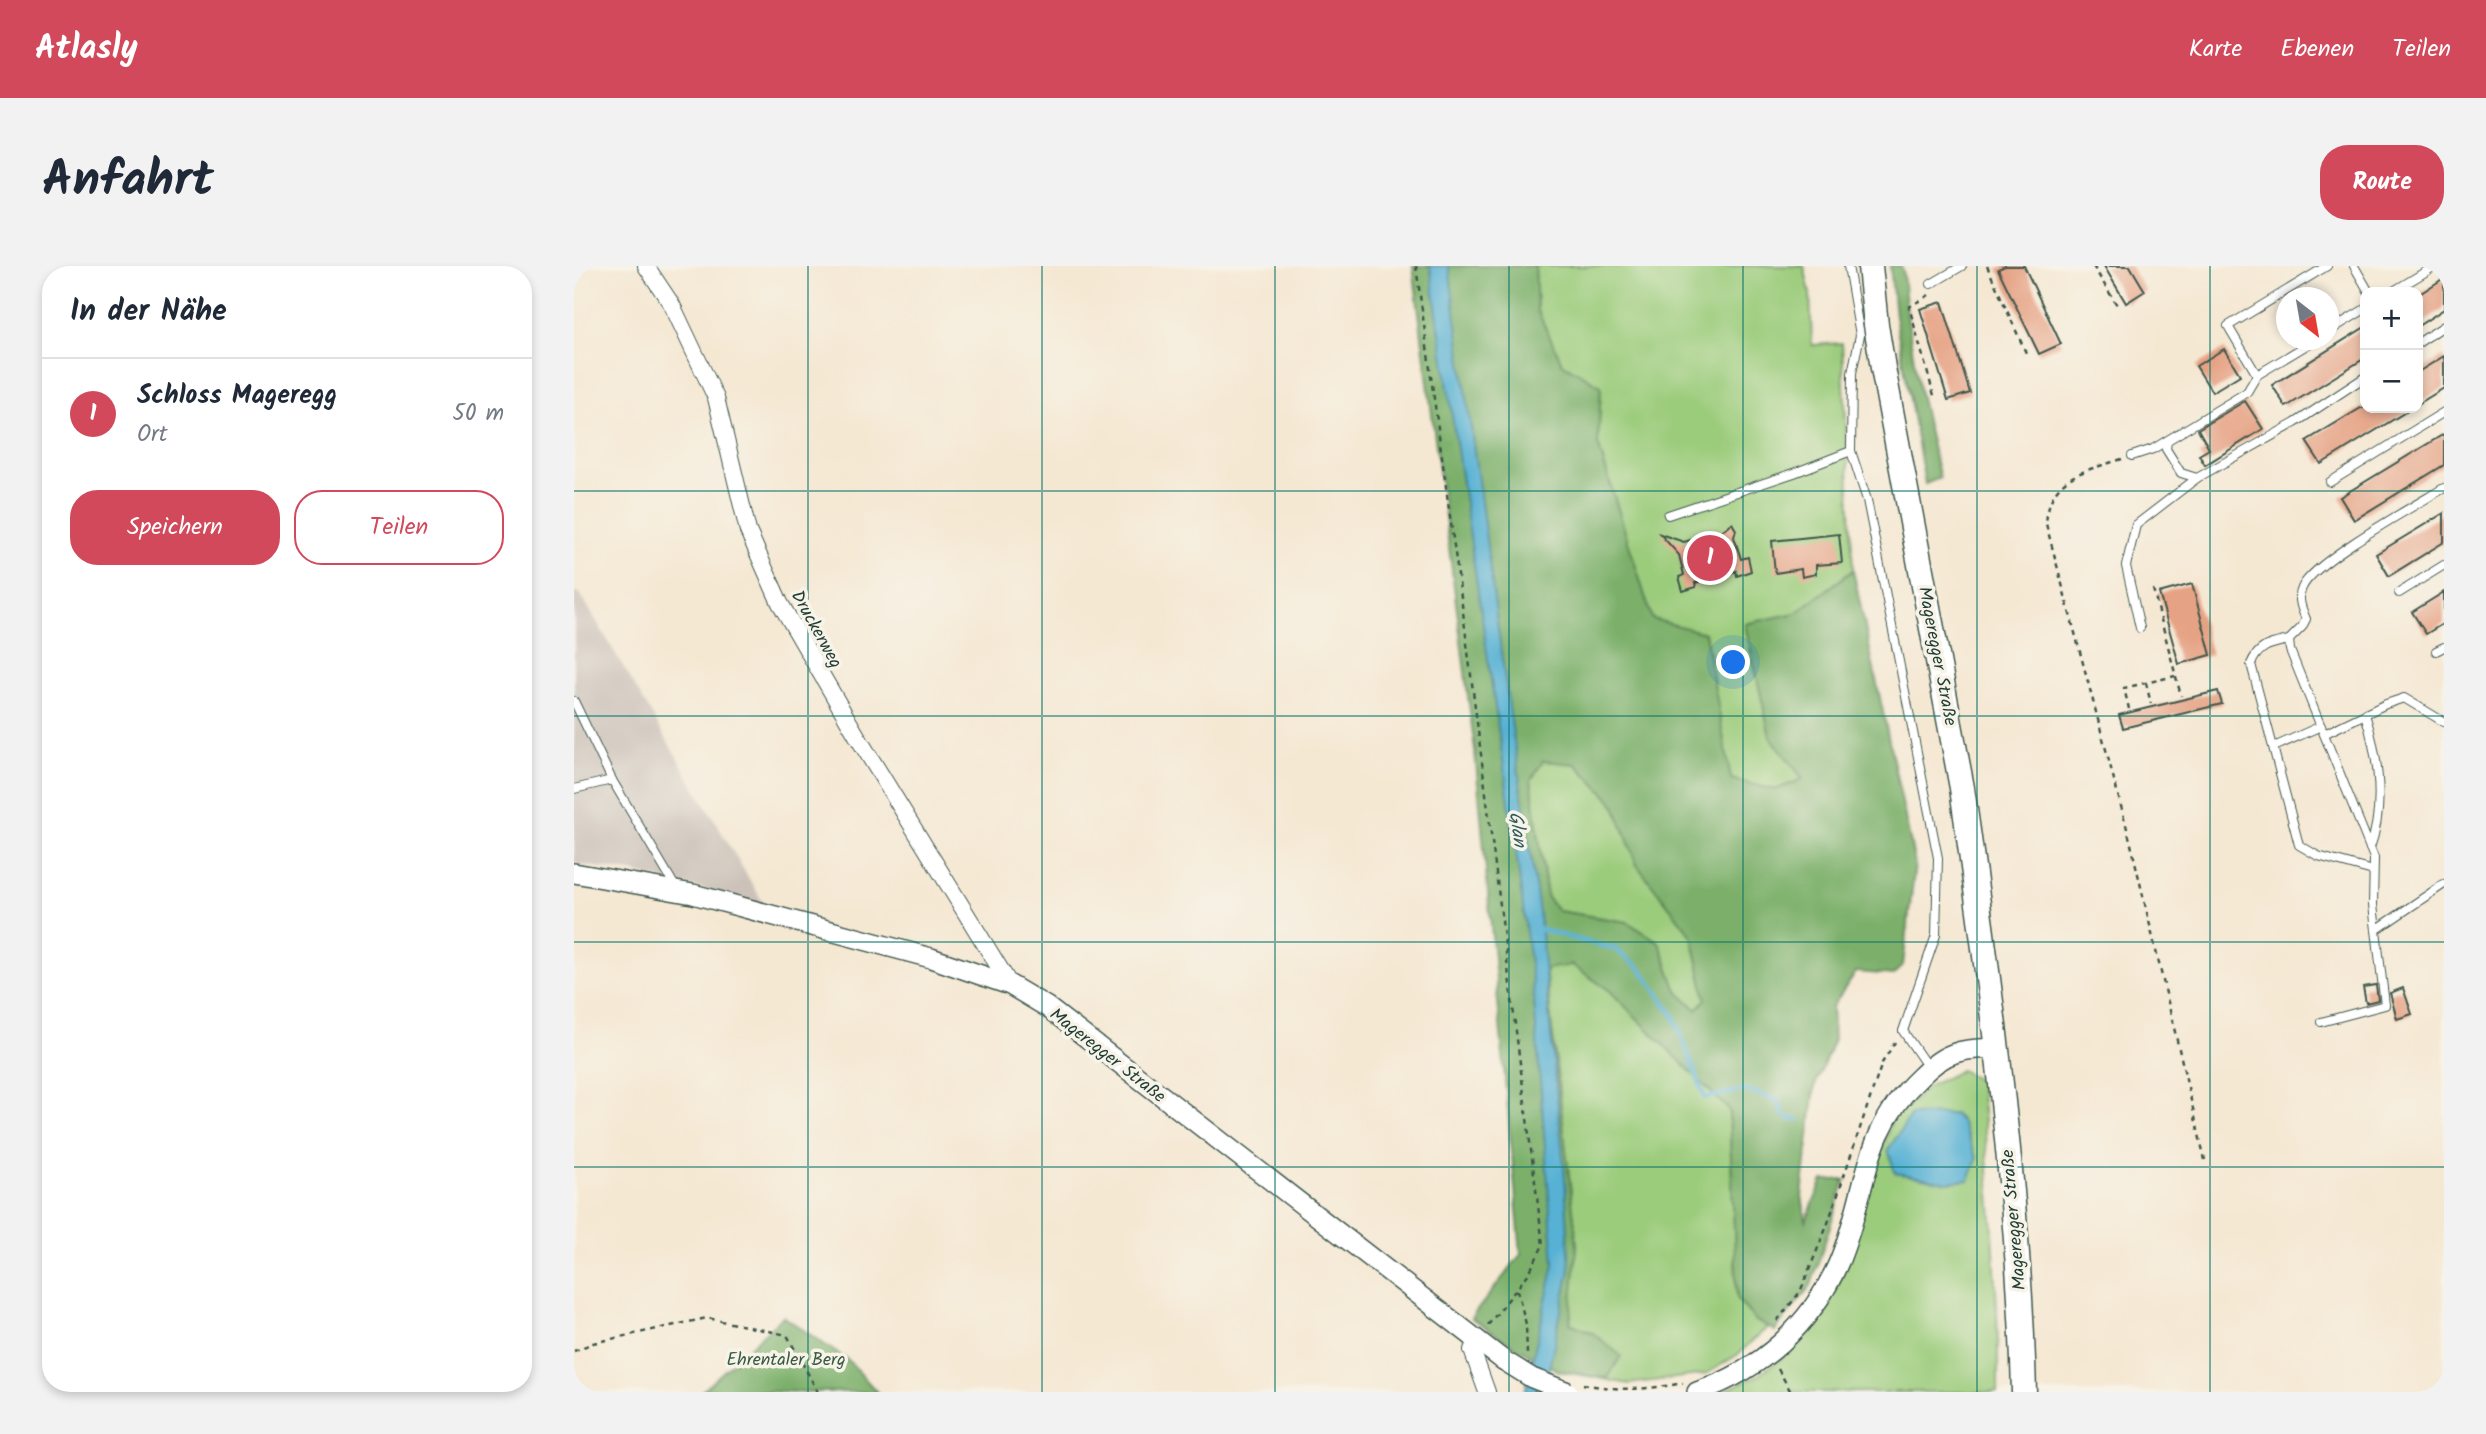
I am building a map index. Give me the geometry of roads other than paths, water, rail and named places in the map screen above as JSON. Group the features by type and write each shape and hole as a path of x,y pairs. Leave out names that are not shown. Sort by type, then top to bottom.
{"main road":[{"name":"Mageregger Straße","path":"1870,266 1875,325 1962,788 1997,1048 2020,1270 2024,1392"}],"street":[{"name":"Druckerweg","path":"646,266 673,305 716,398 748,531 780,603 839,707 1010,985"},
{"name":"Mageregger Straße","path":"574,873 677,891 918,954 1010,985 1047,1007 1482,1333 1503,1360 1532,1378 1574,1388"},
{"path":"1690,1387 1735,1376 1769,1354 1798,1327 1831,1278 1847,1238 1879,1132 1899,1098 1929,1069 1955,1053 1997,1048"},
{"path":"1482,1333 1472,1350 1488,1392"}],"lane":[{"path":"1848,266 1860,335 1852,373 1851,451 1867,500 1938,858 1936,935 1903,1031 1929,1069"},
{"path":"1931,284 1962,266"},
{"path":"2257,375 2228,326 2327,266"},
{"path":"2354,266 2366,287"},
{"path":"2400,287 2435,266"},
{"path":"2339,325 2360,312"},
{"path":"2423,340 2444,326"},
{"path":"2132,456 2153,449 2247,392 2257,375 2298,350"},
{"path":"2140,628 2126,566 2136,525 2197,478 2295,423 2360,380"},
{"path":"2330,482 2444,412"},
{"path":"2167,441 2166,449 2181,473 2197,478"},
{"path":"1668,515 1794,474 1851,451"},
{"path":"2373,871 2318,856 2299,845 2251,664 2256,652 2271,644 2289,640 2302,627 2306,619 2300,605 2302,587 2323,563 2444,488"},
{"path":"2399,593 2444,565"},
{"path":"2289,640 2290,650 2374,858 2376,930 2385,1005 2321,1022"},
{"path":"2274,747 2404,698 2444,722"},
{"path":"574,701 612,780 677,891"},
{"path":"2365,714 2377,762 2374,834 2370,848"},
{"path":"574,789 612,780"},
{"path":"2376,930 2444,884"}],"water":[{"name":"Glan","path":"1430,266 1449,266 1539,912 1565,1177 1570,1270 1544,1392 1525,1392 1554,1264 1533,989 1515,843"},
{"path":"1954,1114 1961,1121 1977,1159 1969,1180 1946,1182 1895,1173 1888,1150 1911,1115"}],"waterway":[{"path":"1538,929 1615,949 1640,968 1673,1014 1705,1098 1745,1090 1777,1100 1785,1117 1798,1120"}],"place":[{"name":"Schloss Mageregg","path":"1710,558"}],"park label":[{"name":"Ehrentaler Berg","path":"786,1359"}]}
